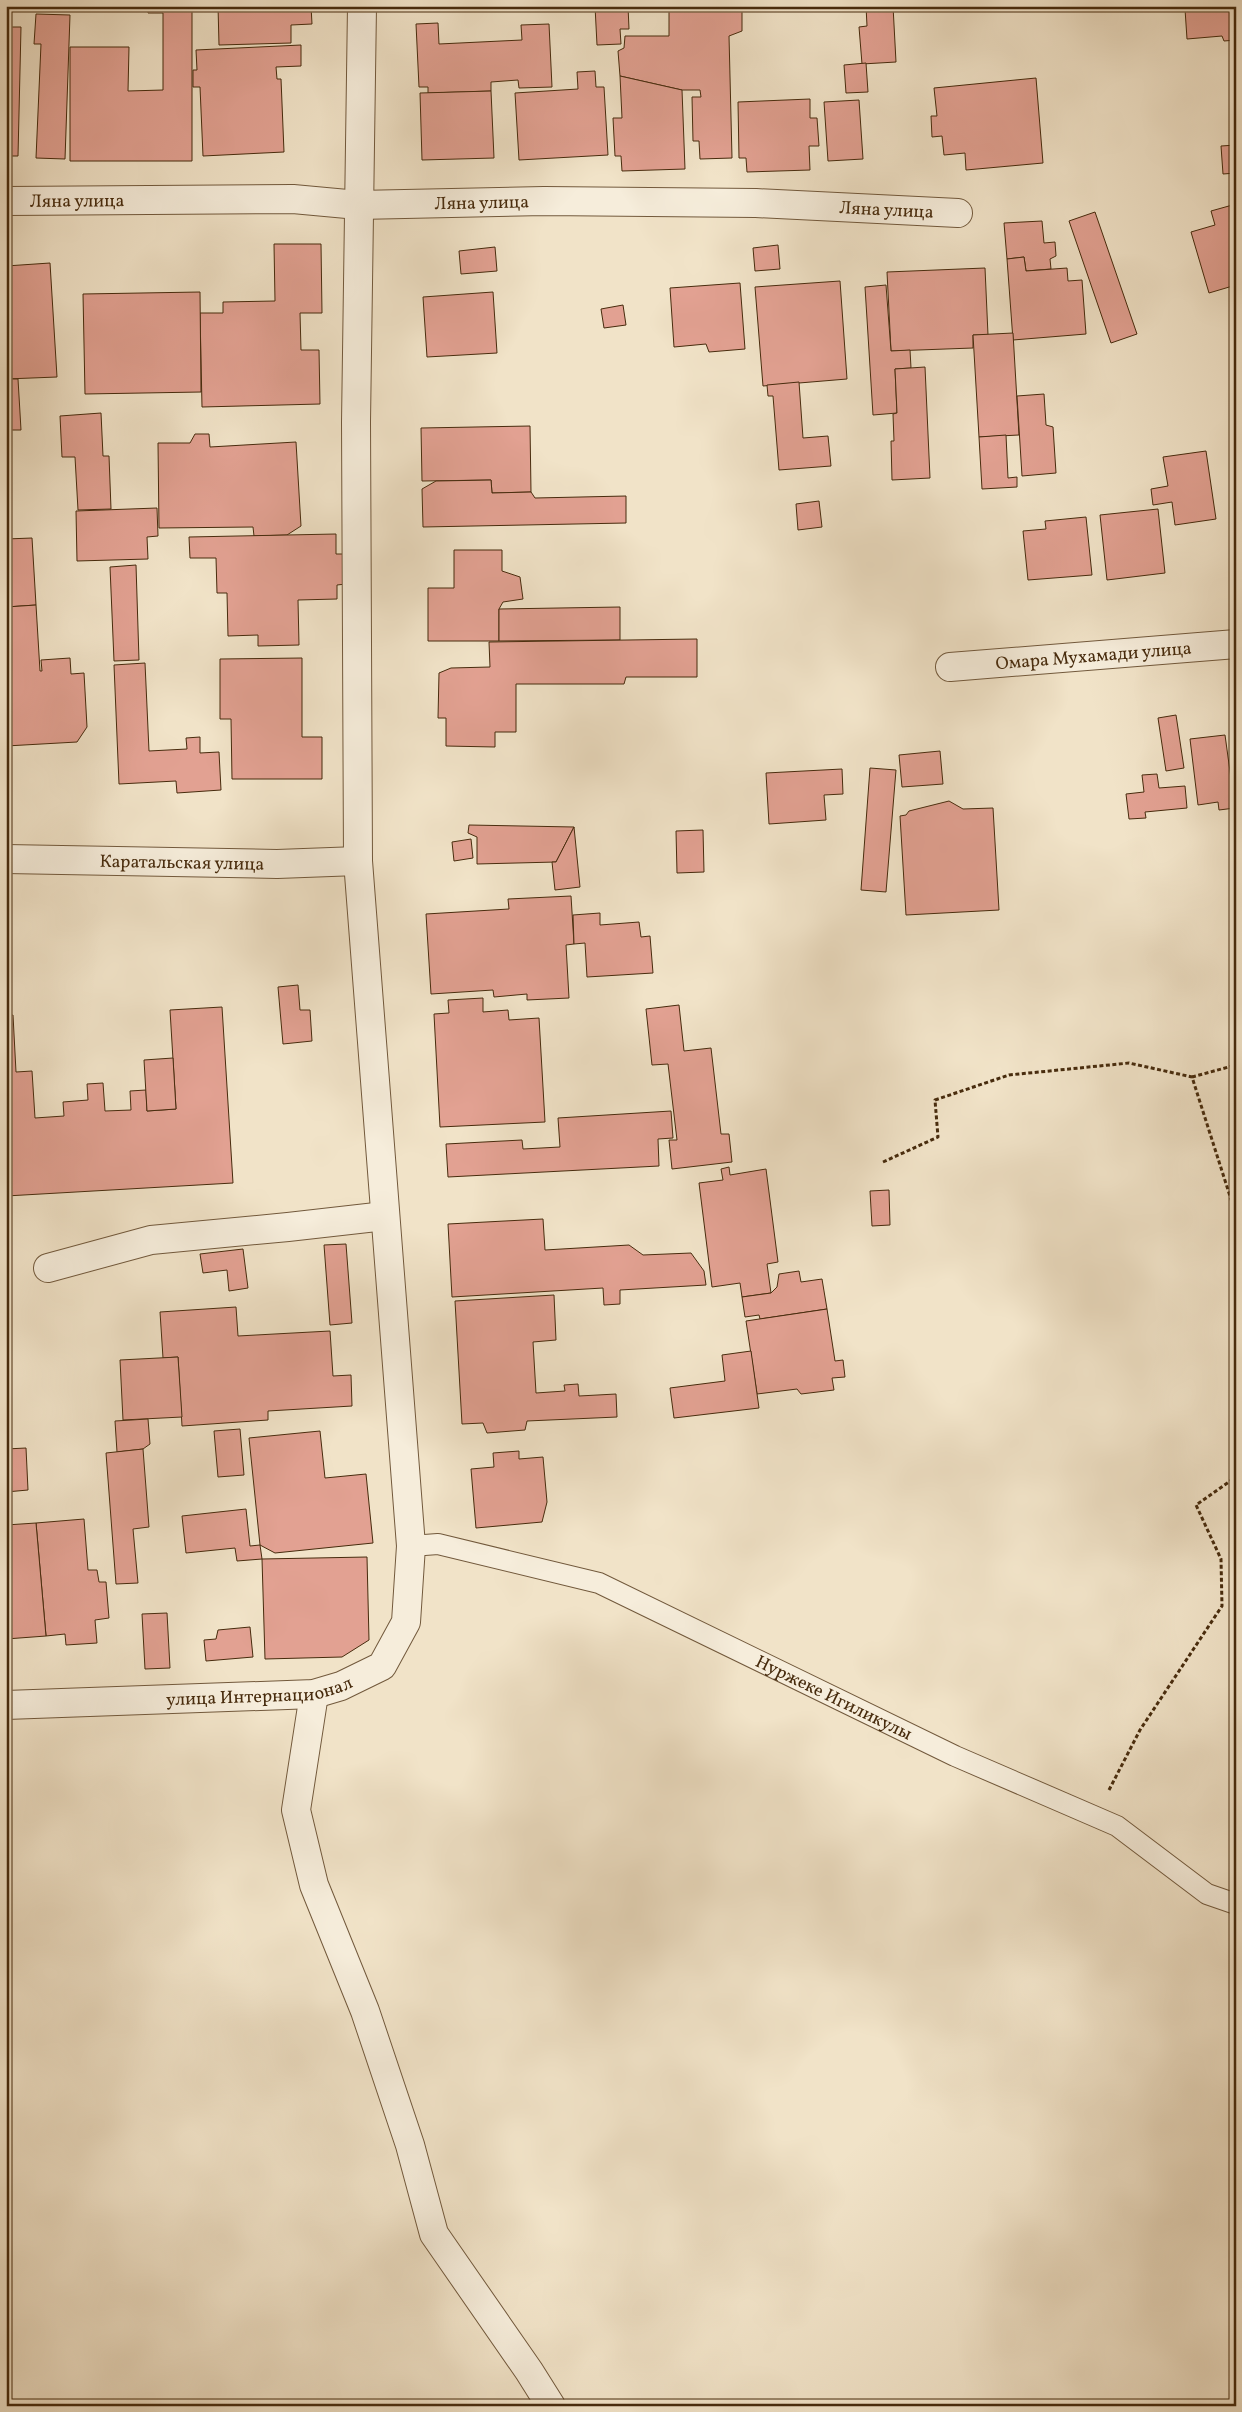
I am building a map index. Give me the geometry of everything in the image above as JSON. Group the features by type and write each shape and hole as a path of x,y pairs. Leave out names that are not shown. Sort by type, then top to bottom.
{"street":[{"name":"улица Интернационал","path":"6,1705 314,1694 341,1686 382,1666 406,1622 411,1546 358,861 356,412 362,6"},
{"name":"Ляна улица","path":"6,201 293,199 358,205 544,201 688,202 756,203 958,212"},
{"name":"Омара Мухамади улица","path":"950,667 1236,644"},
{"name":"Каратальская улица","path":"6,859 277,864 358,861"},
{"path":"48,1268 152,1240 288,1228 385,1216"},
{"path":"314,1694 296,1810 314,1885 365,2011 410,2145 434,2234 551,2406"}],"lane":[{"name":"Нуржеке Игиликулы","path":"411,1546 438,1544 599,1583 956,1756 1117,1826 1208,1894 1236,1904"}],"path":[{"path":"883,1162 938,1137 935,1100 1008,1075 1129,1063 1192,1077 1236,1065"},
{"path":"1192,1077 1236,1215"},
{"path":"1095,1816 1140,1730 1222,1606 1221,1559 1196,1505 1236,1477"}],"building":[{"path":"43,6 69,6 69,10 43,9"},
{"path":"148,6 192,6 192,161 70,161 70,47 129,47 128,91 163,90 163,13 148,13"},
{"path":"218,6 311,6 312,24 291,25 291,43 219,45"},
{"path":"595,6 628,6 629,29 620,29 621,44 597,45"},
{"path":"708,6 742,6 742,9 708,9"},
{"path":"866,6 893,6 896,62 862,64 859,27 867,26"},
{"path":"1236,6 1236,40 1224,41 1222,36 1187,39 1185,9"},
{"path":"669,9 742,9 742,31 729,36 732,158 700,159 699,141 693,141 692,97 701,97 700,90 682,90 620,76 618,51 624,48 625,36 669,36"},
{"path":"36,14 70,15 65,159 36,158 41,44 34,44"},
{"path":"438,23 439,44 522,40 521,25 549,24 552,87 519,88 518,80 491,82 491,91 428,93 428,87 419,87 416,24"},
{"path":"6,27 21,27 18,156 6,156"},
{"path":"301,45 301,66 276,67 277,79 281,79 284,152 203,156 200,87 193,87 193,70 197,70 196,50"},
{"path":"866,63 868,92 846,93 844,65"},
{"path":"595,71 596,87 604,87 608,155 519,160 515,93 578,89 577,72"},
{"path":"620,76 682,90 685,169 622,171 621,156 615,156 613,118 622,118"},
{"path":"1036,78 1043,163 966,170 965,153 944,155 942,136 932,137 931,116 937,116 934,88"},
{"path":"491,91 494,158 422,160 420,93"},
{"path":"810,99 810,118 817,118 819,146 809,146 810,170 747,172 746,158 739,158 738,102"},
{"path":"859,100 863,159 828,161 824,102"},
{"path":"1236,145 1236,173 1223,174 1221,146"},
{"path":"1236,204 1236,285 1209,293 1191,232 1215,225 1211,211"},
{"path":"1095,212 1137,334 1111,343 1069,221"},
{"path":"1042,221 1044,243 1055,242 1056,256 1050,259 1051,269 1026,271 1024,257 1007,259 1004,223"},
{"path":"274,244 321,244 322,313 300,313 301,350 319,350 320,404 202,407 200,313 223,313 223,302 275,301"},
{"path":"778,245 780,269 755,271 753,248"},
{"path":"495,247 497,271 461,274 459,251"},
{"path":"1024,257 1026,271 1067,268 1068,281 1082,280 1086,334 1013,340 1007,259"},
{"path":"50,263 57,377 6,379 6,266"},
{"path":"985,268 988,335 973,335 973,348 891,351 887,272"},
{"path":"840,281 847,379 763,386 755,287"},
{"path":"740,283 745,349 709,352 706,344 674,347 670,288"},
{"path":"886,285 891,351 910,350 911,368 895,369 897,413 873,415 865,287"},
{"path":"200,292 201,392 85,394 83,294"},
{"path":"493,292 497,353 427,357 423,297"},
{"path":"623,305 626,325 604,328 601,309"},
{"path":"1013,333 1019,435 979,437 973,335"},
{"path":"925,367 930,478 892,480 891,441 894,441 893,414 897,413 895,369"},
{"path":"6,379 18,379 21,430 6,430"},
{"path":"799,382 803,438 828,436 831,466 779,470 773,396 768,396 767,385"},
{"path":"1044,394 1046,425 1053,427 1056,473 1022,476 1017,396"},
{"path":"101,413 103,456 109,456 111,509 78,510 75,457 62,457 60,416"},
{"path":"530,426 531,492 492,493 491,480 422,481 421,428"},
{"path":"195,434 209,434 210,447 296,442 301,526 287,535 254,536 253,527 159,528 158,443 190,443"},
{"path":"1006,435 1008,478 1017,477 1017,487 982,489 979,437"},
{"path":"1206,451 1216,519 1175,525 1172,502 1153,505 1151,489 1168,486 1163,457"},
{"path":"491,480 492,493 531,492 535,498 626,496 626,523 423,527 422,489 436,481"},
{"path":"819,501 822,527 798,530 796,504"},
{"path":"157,508 158,536 147,537 148,559 77,561 76,511"},
{"path":"1158,509 1165,573 1107,580 1100,515"},
{"path":"1086,517 1092,575 1028,580 1023,531 1046,529 1045,521"},
{"path":"336,534 336,554 345,554 346,584 337,585 337,599 298,600 299,645 258,646 258,635 228,636 227,593 217,593 216,558 190,558 189,537"},
{"path":"32,538 36,605 6,607 6,539"},
{"path":"454,550 502,550 502,571 520,577 523,599 503,602 499,609 499,641 428,641 428,588 454,588"},
{"path":"136,565 139,660 114,661 110,567"},
{"path":"36,605 40,671 42,671 41,660 70,658 71,674 84,673 87,727 77,742 6,746 6,607"},
{"path":"620,607 620,640 499,641 499,609"},
{"path":"697,639 697,677 626,677 624,684 516,684 516,732 495,732 495,747 446,746 446,718 438,718 439,673 451,668 490,667 489,642"},
{"path":"302,658 302,737 322,737 322,779 232,779 231,719 220,719 220,659"},
{"path":"145,663 149,751 187,749 186,738 200,737 200,753 219,752 221,790 177,793 176,781 119,784 114,665"},
{"path":"1176,715 1184,768 1166,771 1158,718"},
{"path":"1232,728 1236,728 1236,767"},
{"path":"1225,735 1235,808 1219,810 1218,802 1198,805 1190,739"},
{"path":"940,751 943,784 902,787 899,755"},
{"path":"870,768 896,770 886,892 861,890"},
{"path":"842,769 843,794 824,795 826,820 769,824 766,773"},
{"path":"1157,774 1159,788 1185,786 1187,808 1145,812 1146,818 1129,819 1126,794 1144,792 1142,775"},
{"path":"949,801 963,809 993,808 999,910 906,915 900,816 906,815 909,811"},
{"path":"469,825 574,827 556,862 477,864 477,837 468,833"},
{"path":"574,827 580,887 555,890 552,862 556,862"},
{"path":"703,830 704,872 677,873 676,831"},
{"path":"471,839 473,858 454,861 452,842"},
{"path":"571,896 574,944 566,945 569,998 527,1000 527,994 494,997 493,990 431,994 426,914 509,909 508,899"},
{"path":"600,913 600,925 639,922 641,937 650,936 653,973 587,977 585,943 574,944 573,915"},
{"path":"298,985 300,1010 310,1010 312,1041 283,1044 278,987"},
{"path":"483,998 483,1012 508,1010 509,1020 539,1018 545,1122 440,1127 434,1014 449,1013 448,1000"},
{"path":"679,1005 684,1051 711,1048 721,1134 729,1134 732,1162 672,1169 669,1140 677,1140 668,1064 652,1065 646,1009"},
{"path":"222,1007 233,1183 6,1196 6,1016 13,1015 16,1072 32,1071 35,1118 64,1116 63,1102 88,1100 87,1084 103,1083 105,1111 131,1110 130,1091 146,1090 147,1111 176,1109 170,1010"},
{"path":"173,1058 176,1109 147,1111 144,1060"},
{"path":"671,1111 673,1138 658,1139 659,1166 448,1177 446,1144 522,1140 523,1149 560,1147 558,1118"},
{"path":"729,1167 730,1175 766,1169 778,1262 767,1264 771,1293 742,1297 740,1283 712,1287 699,1183 723,1180 721,1169"},
{"path":"889,1190 890,1225 872,1226 870,1191"},
{"path":"543,1219 545,1250 629,1245 643,1255 691,1253 704,1271 706,1285 620,1290 620,1304 604,1305 603,1288 452,1297 448,1224"},
{"path":"346,1244 352,1323 330,1325 324,1245"},
{"path":"243,1249 248,1288 229,1291 227,1270 203,1273 200,1254"},
{"path":"799,1271 801,1282 822,1279 827,1309 760,1319 759,1315 745,1317 742,1297 771,1293 777,1287 779,1274"},
{"path":"554,1295 556,1340 533,1342 536,1393 565,1391 564,1385 578,1384 579,1396 616,1394 617,1417 527,1421 525,1430 487,1433 483,1423 462,1424 455,1301"},
{"path":"236,1307 238,1336 330,1331 333,1376 351,1375 352,1406 268,1411 268,1420 182,1426 178,1357 163,1358 160,1312"},
{"path":"827,1309 835,1361 843,1360 845,1377 832,1378 834,1390 801,1394 797,1389 757,1394 746,1321"},
{"path":"751,1351 759,1408 674,1418 670,1388 725,1381 722,1355"},
{"path":"178,1357 182,1417 123,1420 120,1360"},
{"path":"148,1419 150,1444 143,1449 117,1452 115,1421"},
{"path":"240,1429 244,1475 218,1477 214,1431"},
{"path":"320,1431 325,1478 366,1474 373,1543 275,1553 260,1545 249,1438"},
{"path":"26,1448 28,1490 6,1492 6,1449"},
{"path":"143,1449 149,1527 133,1529 138,1583 116,1584 106,1453"},
{"path":"519,1451 519,1459 543,1457 547,1502 542,1522 476,1528 471,1469 494,1467 493,1453"},
{"path":"246,1509 250,1546 260,1545 262,1559 237,1561 235,1548 186,1553 182,1516"},
{"path":"84,1519 88,1570 97,1570 99,1582 106,1582 109,1618 95,1620 97,1643 66,1645 65,1634 46,1636 36,1523"},
{"path":"36,1523 46,1636 6,1639 6,1525"},
{"path":"367,1557 369,1640 342,1657 265,1659 262,1559"},
{"path":"167,1613 170,1668 145,1669 142,1614"},
{"path":"250,1627 253,1657 206,1661 204,1640 216,1639 218,1630"}]}
